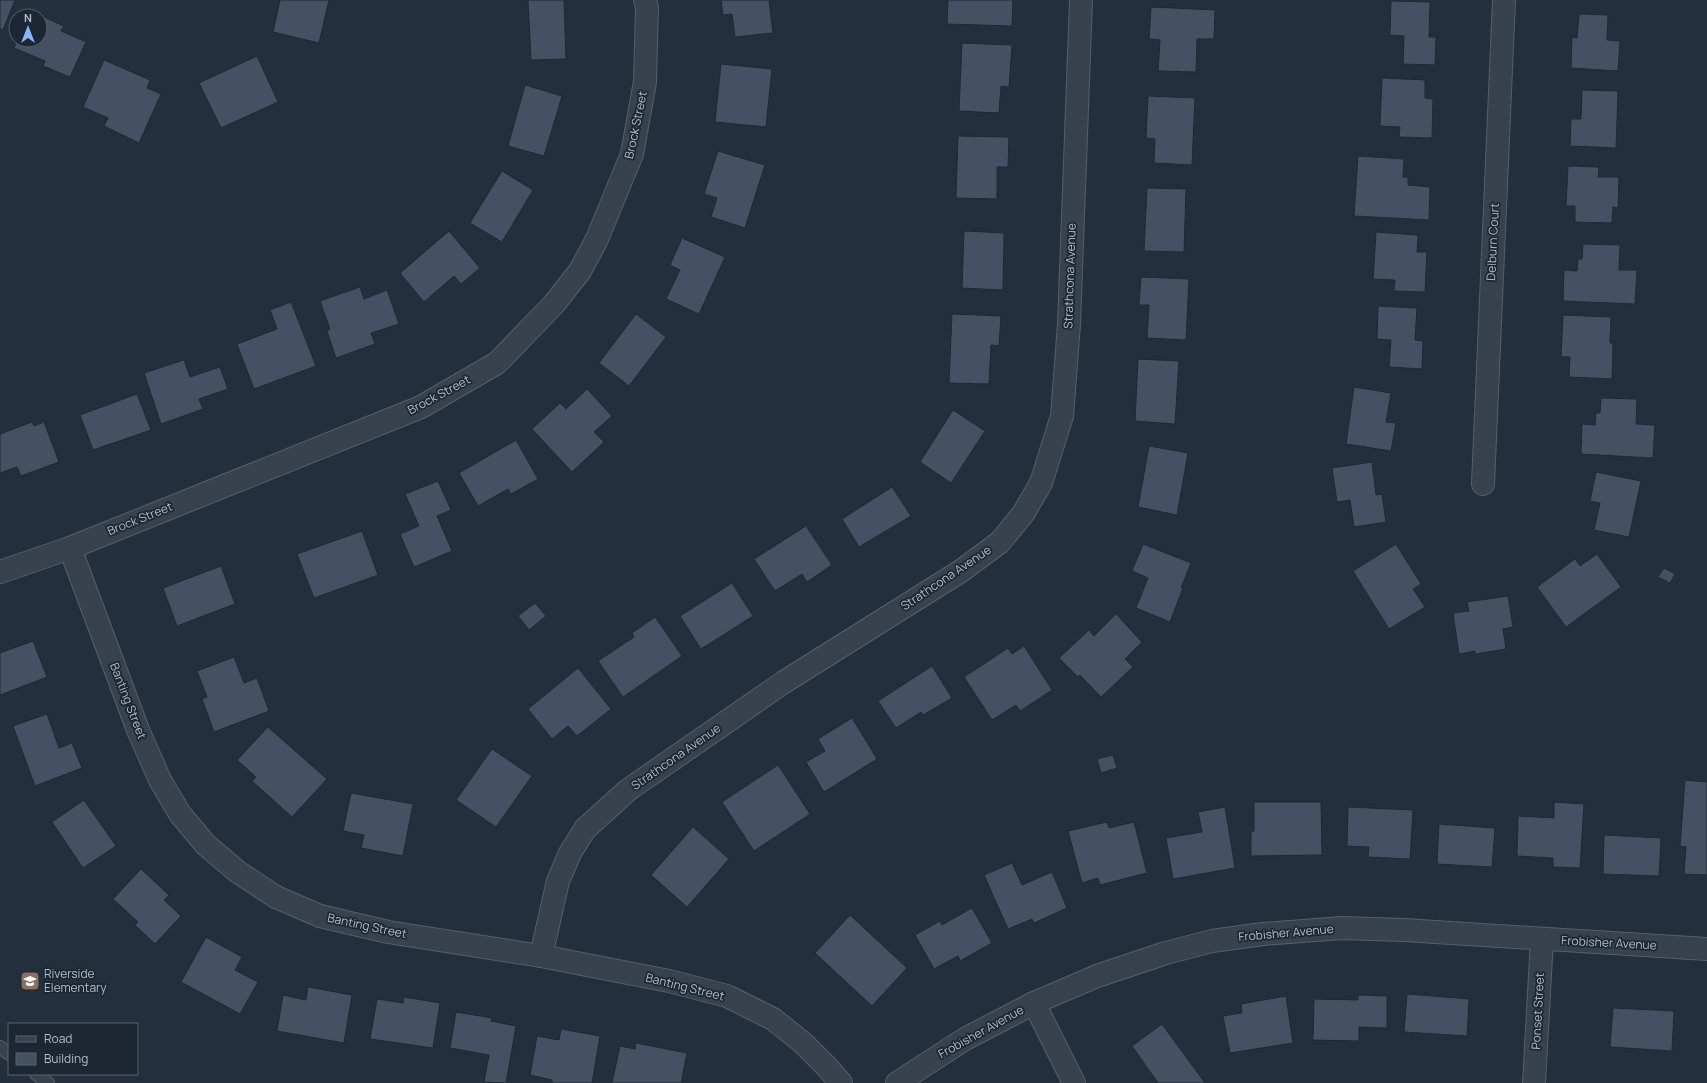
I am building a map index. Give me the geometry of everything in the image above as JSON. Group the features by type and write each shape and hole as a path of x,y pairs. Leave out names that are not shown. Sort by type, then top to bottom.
{"street":[{"name":"Brock Street","path":"0,572 70,548 422,406 498,363 554,304 580,271 598,239 632,154 645,82 647,8 645,0"},
{"name":"Strathcona Avenue","path":"541,956 558,881 570,853 585,829 628,790 784,682 961,571 1000,542 1023,514 1041,483 1062,416 1069,324 1081,0"},
{"name":"Delburn Court","path":"1483,484 1504,0"},
{"name":"Banting Street","path":"70,548 138,730 160,780 180,814 206,845 238,872 276,897 320,916 388,932 541,956 669,981 727,996 773,1019 803,1043 841,1083"},
{"name":"Frobisher Avenue","path":"897,1083 965,1039 1034,1003 1097,976 1166,953 1212,941 1263,934 1350,928 1412,930 1707,949"},
{"name":"Ponset Street","path":"1534,1083 1542,939"},
{"path":"1034,1003 1074,1083"}],"lane":[{"path":"0,1047 8,1053"},
{"path":"37,1075 48,1083"}],"building":[{"path":"0,0 15,0 12,8 8,8 8,18 3,30 0,29"},
{"path":"280,0 329,0 319,43 273,32"},
{"path":"528,0 564,0 566,59 531,60"},
{"path":"721,0 769,0 773,33 735,37 732,14 723,15"},
{"path":"948,0 1013,0 1012,26 947,24"},
{"path":"1391,1 1430,2 1429,37 1436,37 1435,65 1403,64 1404,36 1390,35"},
{"path":"1151,7 1215,10 1214,39 1197,39 1196,72 1158,71 1160,40 1149,39"},
{"path":"1579,14 1608,15 1607,40 1620,41 1618,71 1571,68 1572,37 1577,38"},
{"path":"48,19 64,26 61,31 86,42 70,77 43,66 45,61 14,48 48,48"},
{"path":"962,43 1012,45 1009,87 1001,86 999,113 959,111"},
{"path":"257,56 278,102 221,128 199,83"},
{"path":"104,60 150,80 147,88 161,94 139,143 104,126 108,118 83,107"},
{"path":"721,64 772,69 766,127 715,122"},
{"path":"1382,78 1425,80 1425,98 1433,99 1432,138 1399,137 1400,127 1380,126"},
{"path":"525,85 562,96 544,156 508,146"},
{"path":"1582,90 1618,91 1616,148 1570,146 1571,119 1581,119"},
{"path":"1148,96 1195,98 1192,165 1154,163 1155,139 1146,138"},
{"path":"958,136 1009,137 1008,167 997,167 997,199 956,198"},
{"path":"718,151 765,165 745,228 711,217 717,198 704,194"},
{"path":"1358,156 1404,159 1403,177 1408,177 1408,185 1430,187 1429,220 1354,216"},
{"path":"1568,166 1599,167 1598,177 1619,177 1618,208 1613,207 1612,223 1575,222 1575,206 1566,206"},
{"path":"502,171 533,190 502,242 470,223"},
{"path":"1147,188 1186,189 1184,252 1144,251"},
{"path":"449,231 480,268 461,284 454,276 424,302 400,273"},
{"path":"964,231 1004,233 1003,290 962,288"},
{"path":"1376,232 1418,235 1417,252 1427,252 1425,292 1394,291 1395,280 1373,279"},
{"path":"682,238 725,257 699,314 666,299 680,270 670,265"},
{"path":"1583,244 1620,245 1619,270 1637,270 1635,304 1563,301 1564,270 1577,271 1578,259 1582,259"},
{"path":"1141,277 1189,279 1186,340 1147,338 1149,305 1139,305"},
{"path":"360,287 364,299 387,290 399,324 371,333 375,344 336,358 327,331 330,329 320,301"},
{"path":"291,302 316,366 254,389 237,344 277,329 270,310"},
{"path":"1378,306 1417,308 1415,340 1423,341 1422,369 1389,367 1391,340 1377,339"},
{"path":"636,314 666,337 629,386 599,363"},
{"path":"952,314 1001,316 999,346 991,345 989,384 949,383"},
{"path":"1563,315 1611,317 1610,343 1613,343 1612,379 1569,377 1570,357 1561,357"},
{"path":"1138,359 1179,361 1175,424 1135,421"},
{"path":"184,360 190,377 220,367 228,389 199,399 203,409 161,424 144,373"},
{"path":"1354,387 1391,393 1386,422 1396,423 1391,451 1346,444"},
{"path":"587,389 612,416 594,432 604,442 572,472 532,429 560,403 566,409"},
{"path":"137,394 151,430 93,450 80,415"},
{"path":"1601,398 1637,399 1636,424 1655,425 1653,458 1581,454 1582,424 1595,425 1596,413 1600,413"},
{"path":"953,410 985,431 951,483 920,462"},
{"path":"32,422 34,426 44,422 59,462 21,476 17,467 0,473 0,434"},
{"path":"516,440 538,479 511,494 508,489 478,506 459,473"},
{"path":"1149,446 1188,453 1177,515 1138,507"},
{"path":"1372,462 1376,495 1382,494 1386,522 1354,527 1350,500 1337,502 1332,468"},
{"path":"1596,472 1641,481 1629,537 1594,530 1600,503 1590,501"},
{"path":"438,481 451,510 437,516 452,551 414,567 400,534 419,526 405,494"},
{"path":"892,487 911,516 859,547 842,519"},
{"path":"806,526 832,565 807,582 802,574 775,591 754,559"},
{"path":"362,531 378,575 314,598 297,554"},
{"path":"1143,544 1191,563 1170,622 1136,608 1148,578 1132,571"},
{"path":"1396,544 1421,584 1413,589 1425,607 1389,629 1353,571"},
{"path":"1597,554 1621,587 1566,627 1537,587 1575,559 1580,566"},
{"path":"221,566 235,604 177,626 163,588"},
{"path":"1664,568 1675,574 1670,583 1658,577"},
{"path":"732,583 753,616 701,649 680,616"},
{"path":"1508,596 1513,627 1503,629 1506,649 1475,654 1475,651 1459,654 1453,613 1469,611 1467,602"},
{"path":"535,603 546,616 529,630 518,616"},
{"path":"1116,614 1142,642 1125,659 1133,667 1101,697 1080,675 1078,677 1059,658 1089,630 1094,636"},
{"path":"655,617 682,656 623,697 598,661 634,637 632,633"},
{"path":"33,641 47,677 0,695 0,653"},
{"path":"1024,646 1052,690 1020,711 1016,705 992,720 964,677 1008,648 1012,654"},
{"path":"234,657 244,683 257,678 269,711 214,732 202,699 207,697 197,671"},
{"path":"932,666 952,698 923,715 921,712 896,728 878,701"},
{"path":"578,668 611,709 577,736 568,726 552,739 528,709"},
{"path":"47,714 59,748 72,743 82,768 35,786 13,726"},
{"path":"852,718 877,759 824,792 806,762 825,751 818,739"},
{"path":"268,727 327,779 292,817 252,781 256,777 237,760"},
{"path":"492,749 532,776 496,827 456,800"},
{"path":"1113,755 1117,768 1101,773 1097,759"},
{"path":"778,765 810,814 754,851 722,802"},
{"path":"1685,780 1707,782 1707,875 1684,874 1686,847 1680,846"},
{"path":"351,793 413,804 403,856 361,848 364,835 343,831"},
{"path":"84,800 116,846 83,868 52,822"},
{"path":"1254,802 1321,802 1322,855 1251,856 1251,832 1254,831"},
{"path":"1554,802 1584,804 1580,868 1553,867 1553,858 1517,856 1518,816 1554,818"},
{"path":"1225,807 1235,868 1173,879 1166,838 1202,832 1198,812"},
{"path":"1348,807 1413,810 1410,859 1368,857 1369,847 1347,846"},
{"path":"1107,822 1109,828 1134,822 1147,873 1100,885 1098,878 1082,883 1068,831"},
{"path":"1439,824 1495,828 1492,867 1437,864"},
{"path":"693,827 729,859 687,907 651,875"},
{"path":"1604,835 1661,838 1659,876 1603,874"},
{"path":"1012,863 1022,885 1052,872 1067,908 1034,923 1032,919 1008,929 984,875"},
{"path":"141,869 169,895 164,900 181,916 155,944 135,925 138,922 113,899"},
{"path":"972,908 992,943 960,961 958,956 934,969 915,935 940,921 942,925"},
{"path":"850,915 907,968 872,1006 815,953"},
{"path":"206,937 242,957 235,970 258,982 240,1014 181,982"},
{"path":"308,987 352,995 344,1043 277,1031 283,995 306,1000"},
{"path":"1407,994 1469,999 1467,1036 1404,1032"},
{"path":"1358,995 1387,996 1387,1028 1359,1027 1359,1041 1313,1040 1314,999 1358,1000"},
{"path":"1286,996 1293,1043 1230,1053 1223,1016 1242,1013 1241,1004"},
{"path":"404,997 440,1003 433,1048 370,1039 377,999 403,1003"},
{"path":"1613,1008 1674,1011 1672,1051 1610,1047"},
{"path":"456,1012 492,1018 491,1021 516,1026 506,1083 484,1082 489,1055 450,1048"},
{"path":"1162,1024 1205,1083 1158,1083 1132,1046"},
{"path":"561,1029 600,1036 592,1083 552,1083 552,1080 530,1075 537,1036 559,1040"},
{"path":"636,1043 687,1053 681,1083 612,1083 620,1046 635,1049"}],"place":[{"name":"Riverside Elementary","path":"30,981"}]}
